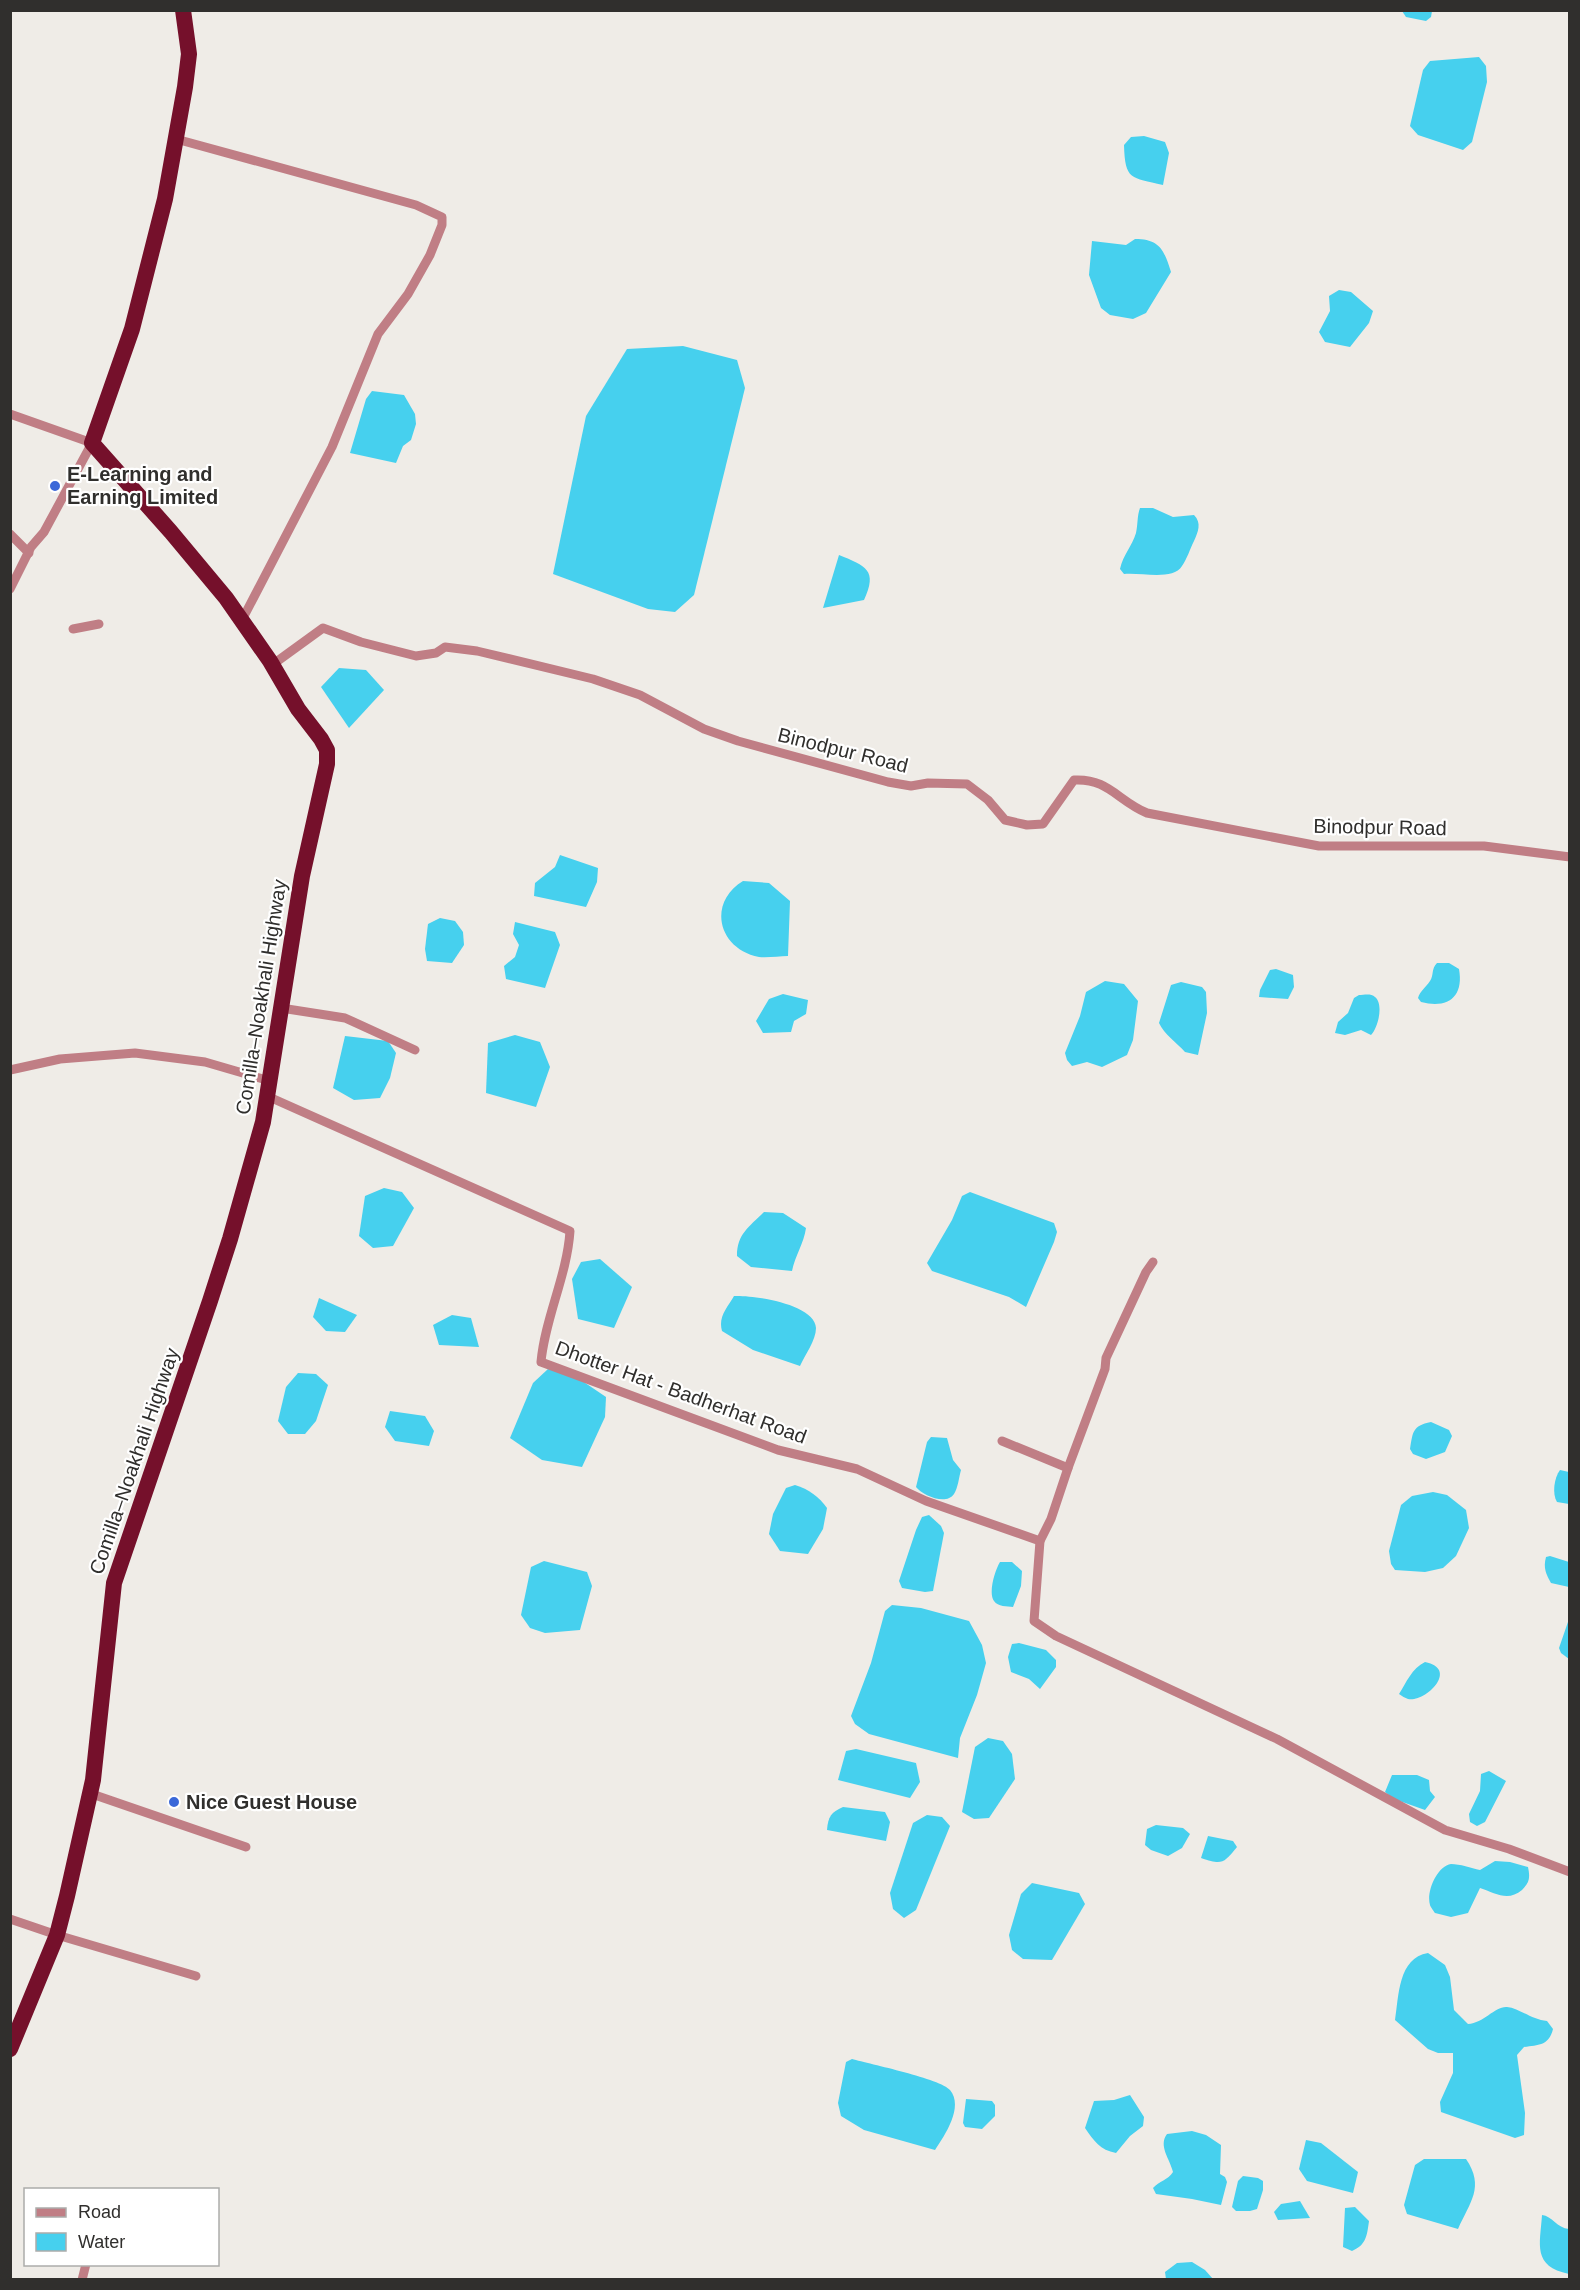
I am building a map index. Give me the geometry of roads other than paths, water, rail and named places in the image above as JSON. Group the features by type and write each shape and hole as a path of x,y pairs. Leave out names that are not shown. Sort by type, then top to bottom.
{"highway":[{"path":"92,443 132,329 165,199 189,54 183,10"},
{"name":"Comilla–Noakhali Highway","path":"10,2049 57,1935 89,1793 114,1583 230,1239 262,1122 302,876 327,764 327,750 321,739 298,709 272,665 226,598 92,443"}],"street":[{"path":"176,139 416,206 442,217 442,225 430,255 408,294 378,334 332,447 242,620"},
{"path":"10,414 92,443 10,589"},
{"path":"10,534 30,550"},
{"path":"73,629 99,624"},
{"name":"Binodpur Road","path":"272,665 323,628 416,657 436,653 445,647 477,651 593,678 640,695 704,729 738,741 911,786 928,783 967,784 988,800 1005,820 1027,825 1043,824 1074,780 1085,780 1102,783 1134,808 1147,813 1318,846 1484,846 1569,857"},
{"path":"281,1008 345,1018 415,1050"},
{"path":"10,1070 60,1059 135,1053 205,1062 268,1089"},
{"name":"Dhotter Hat - Badherhat Road","path":"268,1089 570,1231 568,1251 543,1345 541,1362 778,1450 857,1469 926,1501 1040,1541"},
{"path":"1153,1262 1146,1272 1106,1358 1105,1369 1051,1519 1040,1541 1034,1621 1056,1636 1277,1739 1445,1830 1509,1849 1569,1872"},
{"path":"1002,1442 1068,1468"},
{"path":"89,1793 246,1847"},
{"path":"10,1919 196,1976"}],"water":[{"path":"1402,11 1432,11 1431,17 1426,21 1406,17"},
{"path":"1479,57 1486,66 1487,82 1472,142 1463,150 1418,135 1410,126 1423,70 1430,61"},
{"path":"1144,136 1165,142 1169,153 1163,185 1137,178 1128,171 1124,145 1131,137"},
{"path":"1135,239 1150,241 1160,247 1171,272 1146,313 1133,319 1110,315 1101,308 1089,275 1092,241 1126,245"},
{"path":"1339,290 1351,292 1373,311 1369,323 1350,347 1325,342 1319,332 1330,311 1329,296"},
{"path":"683,346 737,360 745,388 694,595 675,612 648,609 553,574 586,416 627,349"},
{"path":"372,391 404,395 415,414 416,424 411,440 403,446 396,463 350,453 366,399"},
{"path":"1140,508 1153,508 1173,517 1194,515 1196,518 1199,524 1197,534 1178,571 1164,575 1124,574 1120,569 1136,533"},
{"path":"839,555 856,562 867,570 870,582 868,590 864,600 823,608"},
{"path":"339,668 366,670 384,690 349,728 321,687"},
{"path":"560,855 598,868 597,882 586,907 534,896 535,883 555,867"},
{"path":"743,881 769,883 790,901 788,956 759,957 734,945 726,935 721,913 732,890"},
{"path":"440,918 455,921 463,932 464,945 452,963 427,961 425,949 428,924"},
{"path":"515,922 555,932 560,945 545,988 506,979 504,966 515,957 519,945 513,934"},
{"path":"1437,963 1449,963 1459,969 1459,987 1452,999 1446,1002 1431,1004 1421,1002 1418,998 1430,981"},
{"path":"1276,969 1293,975 1294,987 1288,999 1259,997 1270,970"},
{"path":"1105,981 1124,984 1138,1001 1133,1040 1127,1055 1102,1067 1087,1062 1072,1066 1065,1053 1080,1016 1086,992"},
{"path":"1181,982 1202,987 1206,992 1207,1013 1198,1055 1185,1052 1167,1035 1159,1023 1171,985"},
{"path":"783,994 808,1000 806,1014 794,1021 791,1032 763,1033 756,1021 769,999"},
{"path":"1359,995 1372,995 1378,1000 1380,1010 1374,1032 1371,1035 1361,1030 1345,1035 1335,1033 1338,1022 1348,1013 1354,998"},
{"path":"515,1035 540,1042 550,1067 536,1107 486,1093 488,1043"},
{"path":"345,1036 388,1041 396,1053 390,1078 380,1098 354,1100 333,1088"},
{"path":"384,1188 402,1192 414,1208 393,1246 373,1248 359,1236 365,1196"},
{"path":"970,1192 1054,1223 1057,1232 1054,1242 1026,1307 1009,1297 932,1271 927,1263 952,1220 962,1196"},
{"path":"764,1212 783,1213 806,1228 792,1271 751,1267 737,1256 742,1236"},
{"path":"600,1259 632,1287 614,1328 578,1319 572,1279 581,1262"},
{"path":"734,1296 755,1297 782,1303 795,1307 813,1320 816,1328 814,1337 800,1366 753,1350 722,1331 722,1317"},
{"path":"319,1298 357,1315 345,1332 326,1331 313,1317"},
{"path":"452,1315 471,1318 479,1347 439,1345 433,1325"},
{"path":"548,1369 569,1372 606,1397 605,1417 582,1467 542,1460 510,1438 533,1383"},
{"path":"298,1373 316,1374 328,1385 316,1421 305,1434 288,1434 278,1421 286,1387"},
{"path":"390,1411 425,1416 434,1431 429,1446 395,1441 385,1427"},
{"path":"1431,1422 1449,1430 1452,1436 1445,1452 1426,1459 1413,1454 1410,1449 1414,1431"},
{"path":"931,1437 947,1438 953,1460 961,1470 954,1494 946,1499 929,1496 916,1487 927,1442"},
{"path":"1560,1470 1569,1472 1569,1504 1557,1502 1555,1499 1554,1486"},
{"path":"795,1485 813,1494 827,1508 823,1529 808,1554 780,1551 769,1534 773,1514 786,1488"},
{"path":"1433,1492 1447,1495 1466,1510 1469,1528 1456,1556 1443,1568 1425,1572 1395,1570 1391,1564 1389,1551 1401,1505 1412,1496"},
{"path":"929,1515 941,1526 944,1533 933,1591 902,1588 899,1581 916,1530 922,1517"},
{"path":"1550,1556 1569,1562 1569,1587 1551,1583 1546,1574 1545,1564 1546,1557"},
{"path":"544,1561 587,1572 592,1586 580,1630 545,1633 530,1628 521,1615 531,1567"},
{"path":"1000,1562 1012,1562 1022,1571 1021,1586 1013,1607 998,1604 992,1597 993,1582"},
{"path":"892,1605 921,1608 969,1621 982,1645 986,1663 977,1695 960,1738 958,1758 869,1734 855,1724 851,1716 871,1663 885,1611"},
{"path":"1569,1619 1569,1659 1561,1653 1559,1648"},
{"path":"1019,1643 1046,1650 1056,1660 1056,1667 1040,1689 1029,1679 1011,1672 1008,1657 1012,1644"},
{"path":"1425,1662 1440,1671 1436,1685 1423,1696 1415,1699 1408,1699 1399,1694 1413,1672"},
{"path":"988,1738 1003,1741 1012,1754 1015,1779 989,1818 974,1819 962,1812 975,1747"},
{"path":"856,1749 916,1763 920,1782 910,1798 838,1780 846,1751"},
{"path":"1489,1771 1506,1781 1485,1822 1477,1826 1470,1822 1469,1814 1480,1791 1481,1774"},
{"path":"1392,1775 1417,1775 1429,1780 1430,1791 1435,1797 1425,1810 1394,1799 1385,1792"},
{"path":"843,1807 885,1812 890,1822 886,1841 827,1830 831,1816"},
{"path":"927,1815 942,1817 950,1826 916,1910 904,1918 893,1909 890,1893 913,1823"},
{"path":"1156,1825 1183,1828 1190,1834 1182,1848 1168,1856 1151,1850 1145,1845 1147,1829"},
{"path":"1208,1836 1233,1841 1237,1847 1222,1861 1214,1862 1201,1858"},
{"path":"1495,1861 1528,1867 1529,1879 1522,1890 1517,1894 1507,1896 1480,1888 1468,1913 1451,1917 1435,1913 1429,1900 1431,1887 1441,1869 1451,1864 1480,1870"},
{"path":"1032,1883 1079,1893 1085,1904 1052,1960 1023,1959 1012,1950 1009,1935 1021,1894"},
{"path":"1428,1953 1445,1965 1450,1977 1454,2010 1468,2024 1507,2007 1547,2021 1553,2029 1546,2041 1539,2045 1524,2047 1517,2055 1525,2113 1524,2135 1515,2138 1441,2112 1440,2102 1453,2073 1453,2053 1438,2053 1428,2049 1395,2020 1399,1990 1405,1970 1418,1956"},
{"path":"852,2059 933,2081 950,2090 955,2104 952,2121 935,2150 864,2130 841,2116 838,2103 846,2062"},
{"path":"1130,2095 1144,2117 1143,2126 1130,2136 1116,2153 1110,2152 1098,2144 1085,2128 1094,2101 1114,2100"},
{"path":"966,2099 992,2101 995,2105 995,2116 982,2129 965,2127 963,2123"},
{"path":"1192,2131 1206,2135 1221,2145 1220,2174 1227,2182 1221,2205 1156,2194 1153,2188 1173,2172 1164,2148 1167,2134"},
{"path":"1306,2140 1321,2143 1358,2172 1353,2193 1307,2181 1299,2169"},
{"path":"1424,2159 1466,2159 1472,2169 1474,2194 1458,2229 1407,2214 1404,2205 1415,2165"},
{"path":"1243,2176 1263,2181 1263,2190 1257,2209 1236,2211 1232,2207 1238,2181"},
{"path":"1300,2201 1310,2218 1278,2220 1274,2212 1281,2204"},
{"path":"1355,2207 1369,2221 1365,2239 1352,2251 1343,2247 1345,2208"},
{"path":"1542,2215 1549,2217 1561,2227 1569,2229 1569,2274 1549,2266 1544,2260 1540,2245"},
{"path":"1192,2262 1205,2270 1213,2279 1166,2279 1165,2272 1177,2263"}],"place":[{"name":"E-Learning and Earning Limited","path":"55,486"},
{"name":"Nice Guest House","path":"174,1802"}]}
